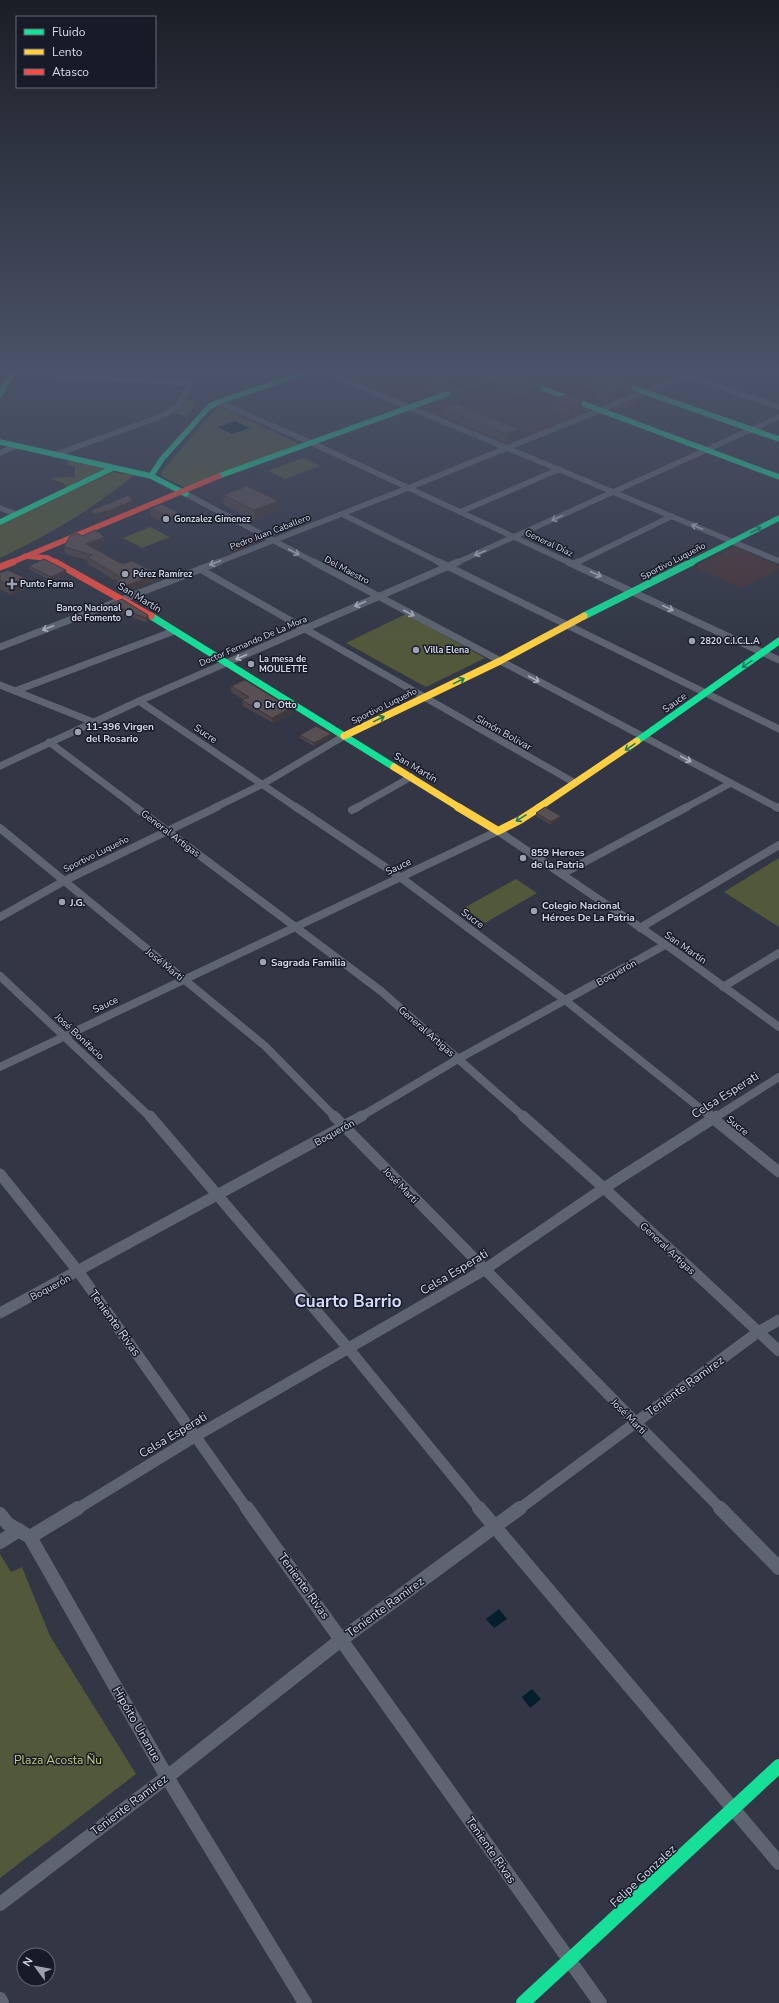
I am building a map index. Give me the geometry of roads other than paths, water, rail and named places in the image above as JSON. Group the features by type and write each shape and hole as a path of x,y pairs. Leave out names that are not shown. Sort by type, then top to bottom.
{"main road":[{"path":"88,462 151,476 183,493"},
{"path":"151,476 160,462"},
{"path":"0,567 261,462"},
{"path":"742,462 779,477"},
{"path":"0,522 113,468"},
{"path":"0,572 183,493"},
{"name":"Sportivo Luqueño","path":"344,736 500,661 568,624 779,518"},
{"name":"San Martín","path":"25,556 48,558 123,599 498,831"},
{"name":"Sauce","path":"498,831 520,820 644,737 779,641"},
{"name":"Felipe Gonzalez","path":"523,2003 779,1766"}],"street":[{"name":"General Díaz","path":"354,462 779,660"},
{"name":"Pedro Juan Caballero","path":"0,647 470,462"},
{"path":"545,462 779,561"},
{"name":"Doctor Fernando De La Mora","path":"0,766 139,701 516,537 678,462"},
{"path":"460,512 560,469"},
{"name":"Del Maestro","path":"183,493 779,808"},
{"path":"0,508 16,514"},
{"path":"342,514 779,729"},
{"path":"573,564 672,516"},
{"name":"Simón Bolivar","path":"200,569 304,630 575,783"},
{"path":"15,691 174,630"},
{"path":"0,685 93,722"},
{"name":"Sucre","path":"139,701 400,877 565,1000 779,1172"},
{"name":"Sportivo Luqueño","path":"0,918 64,881 263,784 344,736"},
{"name":"General Artigas","path":"49,742 381,990 604,1188 779,1351"},
{"path":"0,758 9,761"},
{"path":"352,810 411,777"},
{"path":"562,874 731,783"},
{"name":"José Marti","path":"0,828 265,1046 779,1568"},
{"name":"San Martín","path":"498,831 665,945 779,1027"},
{"name":"Sauce","path":"0,1067 498,831"},
{"path":"640,928 779,845"},
{"name":"Boquerón","path":"0,1313 215,1195 344,1127 458,1059 665,945"},
{"path":"723,987 779,953"},
{"name":"José Bonifacio","path":"0,976 146,1112 215,1195 348,1348 494,1526 779,1863"},
{"name":"Celsa Esperati","path":"0,1542 24,1534 484,1270 604,1188 779,1077"},
{"name":"Teniente Rivas","path":"0,1174 78,1271 342,1639 600,2003"},
{"name":"Teniente Ramirez","path":"0,1904 167,1777 342,1639 758,1332 779,1320"},
{"name":"Hipóito Unanue","path":"0,1514 8,1524 24,1534 167,1777 304,2003"}],"water":[{"path":"499,1609 507,1619 494,1628 486,1619"},
{"path":"532,1689 541,1699 530,1708 522,1697"}],"place":[{"name":"Gonzalez Gimenez","path":"166,519"},
{"name":"Pérez Ramírez","path":"125,574"},
{"name":"Punto Farma","path":"12,584"},
{"name":"Banco Nacional de Fomento","path":"129,613"},
{"name":"2820 C.I.C.L.A","path":"692,641"},
{"name":"Villa Elena","path":"416,650"},
{"name":"La mesa de MOULETTE","path":"251,664"},
{"name":"Dr Otto","path":"257,705"},
{"name":"11-396 Virgen del Rosario","path":"78,732"},
{"name":"859 Heroes de la Patria","path":"523,858"},
{"name":"J.G.","path":"62,902"},
{"name":"Colegio Nacional Héroes De La Patria","path":"534,911"},
{"name":"Sagrada Familia","path":"263,962"}],"district":[{"name":"Cuarto Barrio","path":"348,1301"}],"park label":[{"name":"Plaza Acosta Ñu","path":"58,1760"}]}
